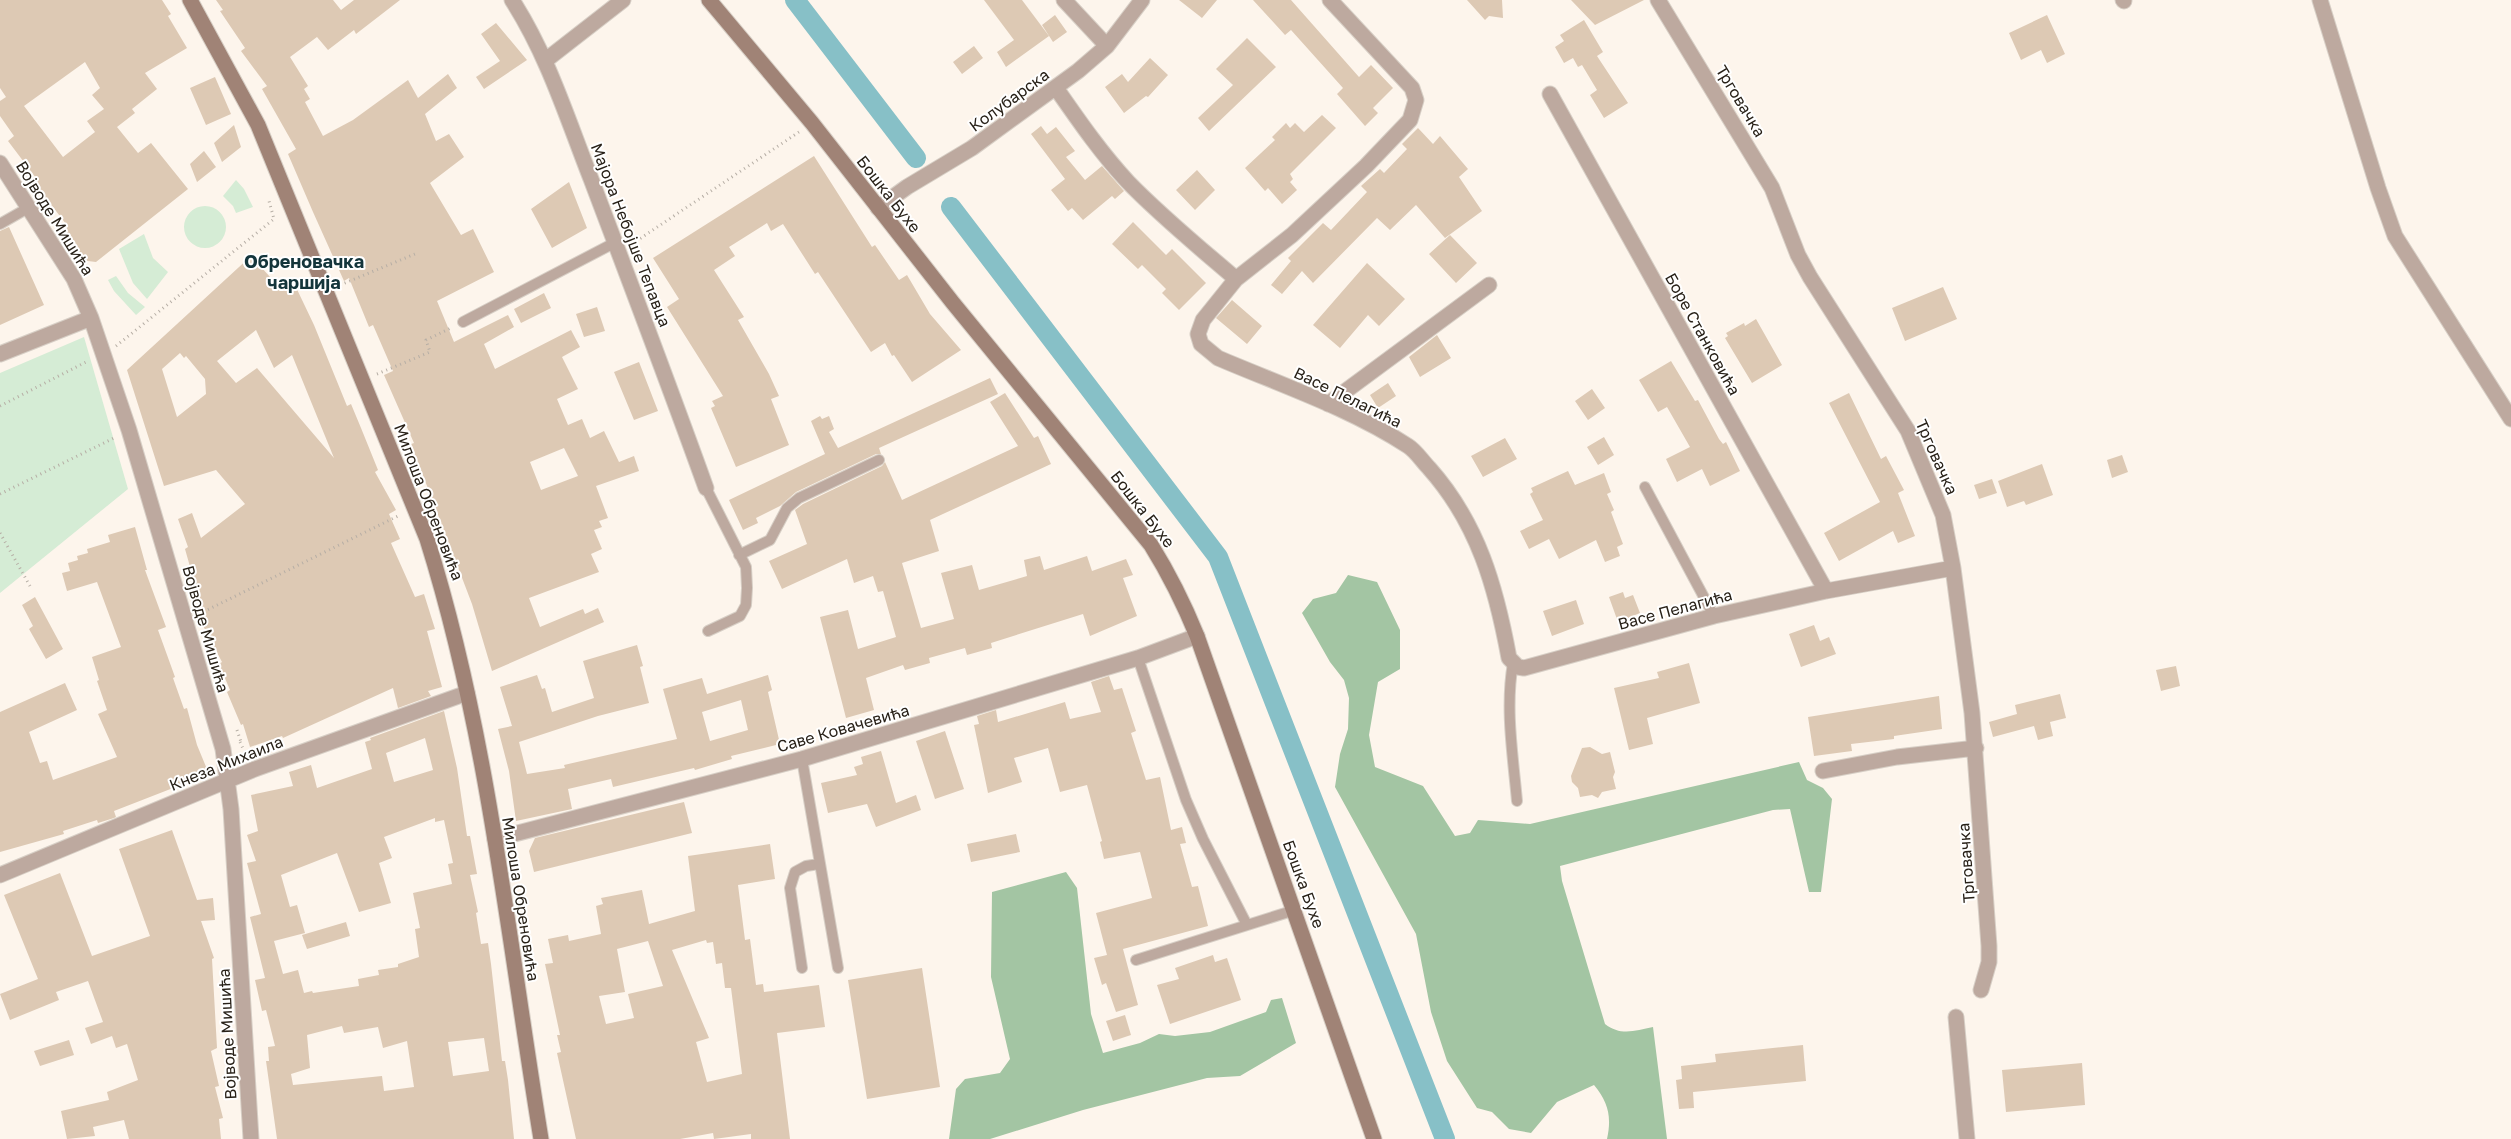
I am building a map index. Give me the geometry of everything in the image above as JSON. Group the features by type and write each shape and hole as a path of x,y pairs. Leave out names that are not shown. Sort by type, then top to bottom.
{"main road":[{"name":"Милоша Обреновића","path":"190,0 258,125 415,508 442,585 454,630 495,839 541,1139"},
{"name":"Бошка Бухе","path":"709,0 812,123 878,208 1151,545 1178,590 1197,636 1295,910 1374,1139"}],"street":[{"name":"Мајора Небојше Тепавца","path":"512,0 546,60 618,247 706,488"},
{"path":"546,60 623,0"},
{"path":"1064,0 1107,46"},
{"name":"Колубарска","path":"878,208 907,187 972,148 1056,88 1107,46 1142,0"},
{"name":"Васе Пелагића","path":"1330,0 1412,88 1416,100 1413,114 1410,120 1366,166 1292,235 1236,279 1200,325 1198,334 1200,344 1218,358 1328,404 1409,447 1444,486 1484,555 1494,586 1510,658 1513,663 1518,667 1530,666 1714,616 1826,591 1953,568"},
{"name":"Трговачка","path":"1658,0 1772,188 1798,255 1908,431 1937,497 1949,541 1976,748 1989,946 1989,962 1981,990"},
{"path":"2320,0 2395,236 2511,419"},
{"path":"1056,88 1095,143 1128,182 1160,213 1236,279"},
{"name":"Боре Станковића","path":"1550,94 1826,591"},
{"name":"Војводе Мишића","path":"0,163 74,279 104,352 130,430 223,749 229,780 251,1139"},
{"path":"1328,404 1489,285"},
{"path":"0,354 91,318"},
{"name":"Саве Ковачевића","path":"495,839 802,759 1138,658 1197,636"},
{"name":"Кнеза Михаила","path":"0,875 229,780 467,693"},
{"path":"1823,771 1897,757 1976,748"},
{"path":"1956,1017 1967,1139"}],"lane":[{"path":"0,224 28,208"},
{"path":"463,322 618,247"},
{"path":"739,555 770,540 787,508 799,498 878,460"},
{"path":"1645,487 1714,616"},
{"path":"706,488 746,567 746,605 740,616 708,630"},
{"path":"1138,658 1203,840 1247,925"},
{"path":"1513,663 1510,678 1510,725 1517,802"},
{"path":"802,759 838,968"},
{"path":"802,968 790,888 795,872 806,866 819,864"},
{"path":"1136,960 1295,910"}],"path":[{"path":"618,247 812,123"},
{"path":"0,406 119,344 274,219 269,200"},
{"path":"326,292 414,254"},
{"path":"363,380 430,352 426,340 463,322"},
{"path":"0,494 130,430"},
{"path":"197,616 415,508"},
{"path":"0,533 30,586"}],"green space":[{"path":"236,180 244,189 253,207 236,213 233,206 223,196"},
{"path":"209,206 217,209 223,215 226,227 223,239 217,245 201,248 193,245 187,239 184,223 187,215 193,209"},
{"path":"144,234 153,258 168,272 147,299 133,283 119,249"},
{"path":"116,276 128,293 145,307 136,315 114,291 108,280"},
{"path":"84,337 128,489 0,593 0,373"},
{"path":"1348,575 1377,582 1400,630 1400,669 1378,682 1369,735 1375,767 1423,786 1455,836 1470,833 1478,820 1530,824 1799,762 1807,780 1823,788 1832,799 1821,892 1809,892 1790,809 1773,810 1560,866 1562,881 1605,1024 1622,1031 1634,1031 1653,1027 1667,1139 1607,1139 1608,1110 1603,1097 1594,1085 1557,1102 1531,1133 1509,1129 1492,1112 1477,1108 1447,1061 1431,1012 1416,934 1335,787 1340,754 1348,729 1349,698 1344,680 1330,662 1302,613 1313,599 1336,593"},
{"path":"1066,872 1077,888 1091,1014 1103,1053 1140,1043 1159,1034 1175,1036 1210,1032 1266,1012 1271,1000 1282,998 1296,1043 1240,1076 1207,1078 1083,1110 990,1139 949,1139 956,1089 965,1079 1000,1073 1010,1059 991,977 992,892"}],"building":[{"path":"0,0 162,0 171,14 168,16 187,48 145,73 157,89 132,109 135,113 117,127 138,153 151,143 188,189 96,262 80,260 60,229 66,224 33,181 36,178 8,141 14,136 0,116 0,101 6,97 0,88","holes":["85,62 100,88 92,95 104,109 87,121 95,132 63,157 24,106"]},
{"path":"216,0 333,0 341,10 354,0 400,0 356,34 354,30 328,50 317,37 290,57 308,86 304,89 310,99 305,102 323,136 353,120 408,80 418,98 448,74 457,88 425,114 436,141 449,134 464,157 430,183 461,235 473,229 494,272 437,301 454,342 508,315 514,327 484,344 495,369 571,330 580,347 562,357 578,389 557,399 568,425 582,419 590,438 604,431 619,462 634,456 639,471 596,486 608,518 599,521 602,527 594,530 602,549 591,554 599,572 529,598 540,627 583,609 585,614 598,608 604,622 492,671 472,604 411,444 414,443 384,375 393,371 373,325 369,327 349,278 344,281 313,212 288,154 296,149 262,89 267,86 241,51 245,48 220,11 223,10","holes":["564,448 578,476 541,490 530,462"]},
{"path":"984,0 1022,0 1049,36 1006,67 997,52 1014,40"},
{"path":"1179,0 1217,0 1202,18"},
{"path":"1253,0 1291,0 1359,77 1371,65 1393,88 1373,108 1378,113 1365,126 1337,94 1343,88 1291,30 1285,35"},
{"path":"1467,0 1502,0 1503,18 1489,16 1485,20"},
{"path":"1571,0 1644,0 1595,25"},
{"path":"1055,15 1067,32 1053,42 1042,25"},
{"path":"2047,15 2065,54 2047,63 2041,50 2021,60 2009,33"},
{"path":"1584,20 1603,52 1597,56 1628,103 1604,118 1590,95 1597,90 1582,65 1578,67 1573,58 1564,63 1555,47 1564,41 1560,35"},
{"path":"496,23 527,60 484,89 476,77 500,61 481,34"},
{"path":"1247,38 1276,67 1209,131 1198,118 1233,85 1216,69"},
{"path":"974,46 983,58 962,74 953,62"},
{"path":"1150,58 1168,75 1148,97 1146,96 1124,113 1105,87 1122,74 1128,82"},
{"path":"215,77 231,114 206,125 190,88"},
{"path":"1322,115 1336,128 1290,174 1293,179 1290,182 1297,190 1282,204 1268,188 1265,191 1245,168 1275,140 1272,137 1286,123 1290,128 1295,123 1304,132"},
{"path":"234,125 241,147 222,162 214,143"},
{"path":"1041,126 1047,134 1056,127 1075,151 1066,157 1085,180 1102,166 1124,191 1115,199 1112,196 1083,220 1072,208 1068,211 1051,190 1065,179 1031,134"},
{"path":"1418,128 1433,144 1440,136 1468,169 1459,177 1482,211 1445,238 1416,205 1390,230 1377,218 1313,283 1302,271 1282,294 1271,285 1291,261 1288,258 1323,223 1331,230 1367,192 1361,186 1380,169 1384,173 1407,149 1402,144"},
{"path":"204,151 216,167 197,182 190,164"},
{"path":"814,156 872,247 875,245 899,280 907,275 930,314 961,350 912,382 894,355 892,356 885,343 871,352 818,272 815,274 783,224 771,231 767,223 729,247 735,256 714,270 744,317 738,320 769,374 779,396 771,399 789,445 736,467 711,408 715,406 712,401 723,396 667,307 679,299 653,258"},
{"path":"1197,170 1215,190 1195,210 1176,190"},
{"path":"569,182 587,228 552,248 531,209"},
{"path":"1133,222 1166,255 1172,249 1206,283 1179,310 1162,293 1166,289 1142,265 1138,269 1112,244"},
{"path":"9,227 44,305 0,325 0,231"},
{"path":"1450,235 1477,263 1456,283 1429,254"},
{"path":"251,256 280,288 293,281 314,325 347,406 351,404 378,470 375,472 396,510 389,514 400,539 391,543 415,597 424,594 435,629 427,631 442,687 428,691 431,696 398,708 393,688 283,738 282,736 250,747 243,724 241,725 227,692 230,690 219,664 222,662 199,618 204,616 185,549 188,547 178,519 192,513 201,538 245,504 216,470 164,486 127,370","holes":["256,330 274,368 292,355 334,458 257,368 236,383 217,361","180,353 184,358 186,356 205,379 206,394 177,417 162,369"]},
{"path":"1367,263 1405,299 1379,326 1368,315 1340,348 1313,325"},
{"path":"1943,287 1957,319 1905,341 1892,308"},
{"path":"544,293 551,308 521,323 514,309"},
{"path":"1232,300 1262,326 1247,344 1216,318"},
{"path":"597,307 605,331 584,337 576,314"},
{"path":"1756,319 1782,365 1752,383 1725,338 1728,336 1726,333 1744,323 1745,326"},
{"path":"1437,335 1451,358 1420,377 1409,357"},
{"path":"1671,361 1695,401 1698,400 1719,439 1723,444 1726,442 1740,471 1710,486 1702,469 1677,482 1666,459 1690,447 1667,407 1658,412 1639,380"},
{"path":"639,362 658,411 634,420 614,372"},
{"path":"990,378 998,394 879,448 881,454 876,454 796,492 780,506 756,518 758,523 743,530 729,500 825,454 811,421 820,416 822,419 829,416 834,429 829,432 838,448"},
{"path":"1388,383 1396,396 1378,408 1370,395"},
{"path":"1592,389 1605,408 1588,420 1575,401"},
{"path":"1005,393 1034,438 1038,436 1051,464 930,520 939,551 902,563 921,628 954,619 941,573 972,565 979,590 1027,576 1024,560 1040,556 1044,570 1087,556 1092,571 1126,559 1133,575 1123,578 1137,616 1090,636 1083,614 991,643 992,648 967,655 965,648 929,658 930,663 905,670 903,665 866,678 874,710 846,718 820,617 848,610 858,649 896,637 883,591 878,592 873,576 854,583 847,559 782,589 769,561 807,544 795,510 803,504 882,466 885,462 902,500 1018,446 990,402"},
{"path":"1849,393 1881,459 1886,456 1904,490 1898,493 1915,536 1898,543 1893,531 1839,561 1824,533 1880,502 1829,403"},
{"path":"1604,437 1614,455 1598,465 1587,447"},
{"path":"1505,438 1517,459 1483,477 1471,456"},
{"path":"2122,455 2128,472 2112,478 2107,460"},
{"path":"2042,464 2053,495 2026,505 2024,501 2007,507 1998,481"},
{"path":"1568,471 1575,485 1604,473 1611,492 1607,494 1614,510 1611,512 1623,544 1617,547 1620,556 1605,562 1596,540 1559,559 1549,539 1529,549 1520,531 1543,520 1530,494 1533,492 1531,488"},
{"path":"1992,479 1997,493 1979,499 1974,485"},
{"path":"135,527 147,570 145,570 166,627 158,630 175,677 173,678 184,709 187,708 197,745 209,774 114,811 116,817 114,818 98,823 97,820 63,831 64,834 0,852 0,712 65,683 77,710 29,732 40,763 47,761 53,780 117,757 98,714 107,710 97,681 99,680 92,657 121,647 97,582 67,591 62,573 70,571 68,563 78,560 77,556 88,553 87,549 110,542 108,535"},
{"path":"1623,592 1625,598 1633,595 1640,613 1618,622 1609,597"},
{"path":"35,597 63,649 46,659 29,629 33,626 22,605"},
{"path":"1576,600 1584,624 1552,636 1543,611"},
{"path":"1814,625 1820,641 1829,637 1836,654 1801,667 1789,634"},
{"path":"637,645 643,666 640,667 649,703 598,716 519,742 527,774 565,768 564,765 677,739 663,689 702,678 707,694 768,675 772,690 768,692 780,744 731,756 732,759 695,770 694,768 613,787 611,779 568,789 572,809 516,821 509,771 498,729 512,726 500,687 537,675 542,689 545,688 552,712 594,698 583,661","holes":["741,700 748,730 710,741 702,712"]},
{"path":"1689,663 1700,703 1647,718 1653,744 1629,750 1614,688 1659,678 1657,672"},
{"path":"2176,666 2180,686 2161,691 2156,670"},
{"path":"1109,676 1114,690 1122,688 1136,731 1131,733 1146,780 1160,777 1171,830 1182,827 1186,843 1180,844 1192,887 1198,886 1208,926 1123,949 1138,1005 1116,1012 1106,983 1102,985 1094,958 1107,955 1096,913 1152,898 1140,852 1104,859 1100,842 1102,841 1087,785 1060,792 1048,748 1014,758 1022,782 988,793 974,725 979,724 977,716 996,710 998,722 1065,702 1070,719 1101,712 1091,682"},
{"path":"2060,694 2066,718 2050,722 2053,736 2038,740 2034,726 1993,737 1989,722 2017,714 2015,705"},
{"path":"1939,696 1942,729 1894,736 1894,739 1851,744 1852,751 1814,756 1808,717"},
{"path":"444,711 457,768 467,836 470,836 477,874 470,875 478,912 476,913 481,944 488,943 502,1061 505,1061 508,1080 514,1139 277,1139 266,1061 269,1061 268,1047 275,1046 266,1010 262,1011 255,980 265,978 250,917 261,914 247,863 256,861 247,835 258,831 251,795 293,786 289,772 311,765 317,788 372,769 365,742 371,740 370,738","holes":["425,738 433,770 394,782 386,753","435,818 435,822 444,820 453,863 448,864 452,884 413,893 420,928 415,929 419,957 398,964 398,967 378,970 379,975 358,979 359,986 304,993 298,970 283,974 274,941 305,933 297,905 290,907 281,875 337,853 359,912 391,903 379,863 392,858 384,837","342,1026 344,1033 378,1027 383,1048 407,1041 414,1087 384,1091 382,1076 293,1085 291,1074 310,1068 307,1035","484,1038 489,1071 453,1076 448,1042"]},
{"path":"945,731 964,789 935,799 916,741"},
{"path":"1590,747 1602,754 1610,752 1615,772 1613,777 1616,789 1602,792 1598,798 1592,795 1580,797 1578,788 1572,782 1571,776 1582,748"},
{"path":"881,751 896,803 916,795 921,810 876,827 867,804 828,813 821,783 857,775 854,767 863,764 861,757"},
{"path":"684,802 692,833 534,872 529,851 535,838"},
{"path":"172,830 197,900 213,898 215,920 201,921 214,958 212,959 217,1048 211,1051 219,1086 215,1087 223,1118 219,1119 221,1139 129,1139 124,1120 93,1127 95,1136 67,1139 61,1111 109,1100 107,1092 138,1080 127,1044 116,1048 112,1036 91,1044 85,1028 103,1022 88,981 56,992 59,1000 10,1020 0,994 38,979 4,895 60,873 92,956 150,936 119,849"},
{"path":"1016,834 1020,852 971,862 967,844"},
{"path":"770,844 775,879 738,885 745,940 750,939 756,985 763,984 764,992 819,985 825,1027 777,1033 790,1139 751,1139 751,1134 714,1139 713,1133 680,1139 576,1139 557,1053 561,1052 557,1035 560,1035 545,964 553,963 548,939 568,935 569,941 601,934 596,906 603,904 601,898 642,890 649,924 695,911 688,856","holes":["706,940 707,943 713,942 716,964 722,963 725,988 731,988 742,1074 707,1082 696,1042 709,1038 672,950","648,941 663,986 628,994 634,1018 606,1024 599,996 625,992 617,949"]},
{"path":"346,922 350,936 307,949 302,935"},
{"path":"1213,955 1215,962 1227,958 1241,1000 1170,1024 1157,985 1179,979 1175,968"},
{"path":"922,968 940,1087 867,1099 848,980"},
{"path":"1125,1015 1131,1035 1113,1041 1106,1021"},
{"path":"69,1040 74,1055 40,1066 34,1051"},
{"path":"1803,1045 1806,1081 1693,1092 1694,1108 1679,1109 1676,1080 1682,1079 1681,1066 1716,1062 1715,1054"},
{"path":"2082,1063 2085,1105 2006,1112 2002,1070"}],"waterway":[{"path":"795,0 916,158"},
{"path":"951,207 1218,557 1445,1139"}],"district":[{"name":"Обреновачка чаршија","path":"304,272"}]}
